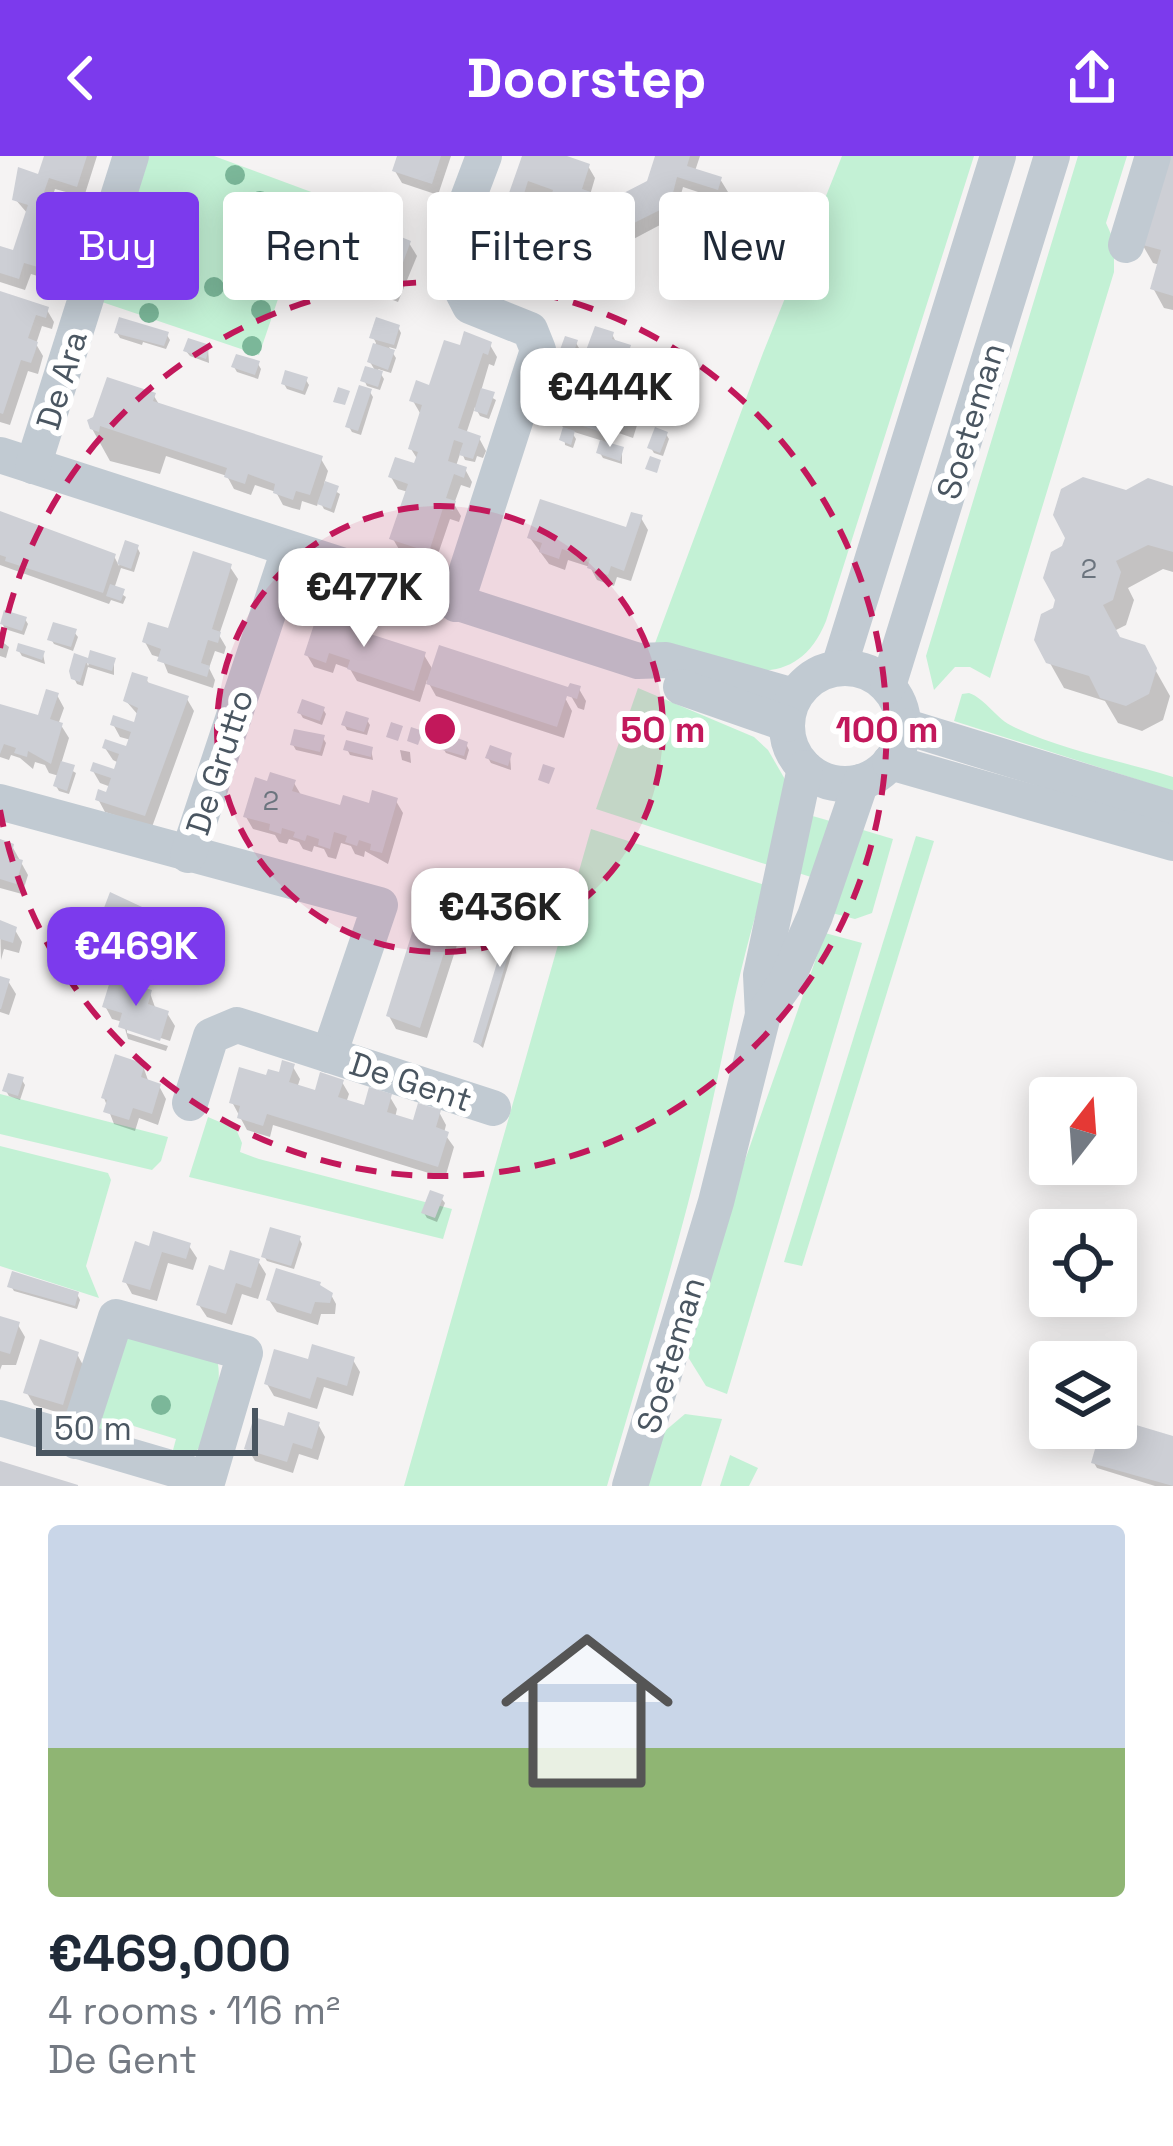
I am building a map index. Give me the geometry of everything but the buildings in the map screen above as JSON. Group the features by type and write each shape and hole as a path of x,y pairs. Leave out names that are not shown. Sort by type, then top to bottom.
{"street":[{"name":"De Ara","path":"17,461 131,156"},
{"path":"456,604 538,350 530,330 470,306 452,271 464,209 484,156"},
{"name":"Soeteman","path":"839,668 998,156"},
{"name":"Soeteman","path":"888,686 1052,156"},
{"path":"1126,245 1153,156"},
{"path":"17,461 638,661 667,660 791,710"},
{"name":"De Grutto","path":"0,802 188,855 289,550"},
{"path":"876,772 900,745 903,725 899,704 888,686 866,671 839,668 813,677 791,710 788,740 805,768 831,782 876,772 1173,843"},
{"path":"903,725 1173,809"},
{"name":"Soeteman","path":"630,1486 716,1202 764,1015 761,975 805,768"},
{"name":"Soeteman","path":"764,1015 785,984 876,772"},
{"name":"De Gent","path":"188,855 380,905 329,1055"},
{"name":"De Gent","path":"190,1103 211,1036 237,1025 493,1108"},
{"path":"0,1418 76,1441 163,1478 208,1479 244,1353 116,1317 76,1441"}],"green space":[{"path":"142,156 214,156 311,192 223,192 223,300 278,300 259,355 102,302 199,300 199,192 132,192"},
{"path":"842,156 974,156 826,621 812,646 794,662 774,669 728,667 654,646 784,300 829,300 828,192"},
{"path":"1078,156 1127,156 1106,223 1114,241 1114,272 990,678 970,667 955,667 934,690 926,656"},
{"path":"638,688 754,737 768,750 786,781 768,865 596,809"},
{"path":"969,693 1008,723 1033,735 1173,777 1173,791 954,721 962,694"},
{"path":"809,815 830,821 811,877 792,871"},
{"path":"591,829 765,885 669,1272 607,1486 404,1486"},
{"path":"863,830 893,839 872,913 855,919 832,913"},
{"path":"916,836 934,841 802,1266 784,1262"},
{"path":"825,933 862,943 727,1394 706,1386 688,1357 738,1180"},
{"path":"0,1094 168,1137 161,1161 152,1170 0,1134"},
{"path":"208,1117 236,1129 240,1152 452,1209 443,1239 189,1177"},
{"path":"0,1146 108,1173 111,1180 86,1266 99,1298 0,1266"},
{"path":"138,1332 217,1361 218,1389 211,1424 201,1446 185,1458 170,1461 176,1439 114,1420 107,1442 96,1427 120,1339"},
{"path":"685,1414 722,1419 701,1486 644,1486 659,1436"},
{"path":"730,1455 758,1468 749,1486 720,1486"}]}
